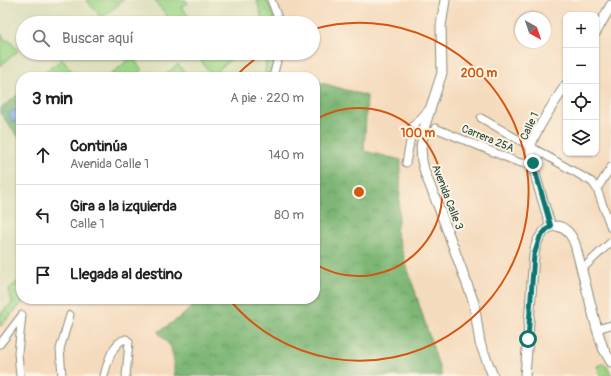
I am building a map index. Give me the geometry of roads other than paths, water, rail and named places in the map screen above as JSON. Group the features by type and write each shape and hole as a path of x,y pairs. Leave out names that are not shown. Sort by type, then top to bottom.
{"street":[{"path":"271,0 277,16"},
{"name":"Avenida Calle 3","path":"445,0 440,26 442,73 423,132 421,155 423,165 471,296 480,343 493,376"},
{"path":"599,27 610,8"},
{"path":"274,72 277,60"},
{"name":"Calle 1","path":"551,227 533,163 531,146 535,136 563,90"},
{"path":"406,163 413,126 430,107"},
{"path":"481,118 589,180 597,189 611,228"},
{"name":"Carrera 25A","path":"435,128 515,161 521,163 533,163"},
{"path":"597,189 611,167"},
{"path":"526,376 525,370 534,255 540,237 547,229 551,227 557,226 563,228 572,237 597,329 603,348 611,361"},
{"path":"581,270 611,242"},
{"path":"0,344 22,315 18,353 20,376"},
{"path":"62,376 60,350 70,315"},
{"path":"597,329 611,324"},
{"path":"104,376 107,362 114,350 119,342 126,339 129,342 126,376"}],"water":[{"path":"12,110 16,110 16,122 13,122 8,115"}]}
